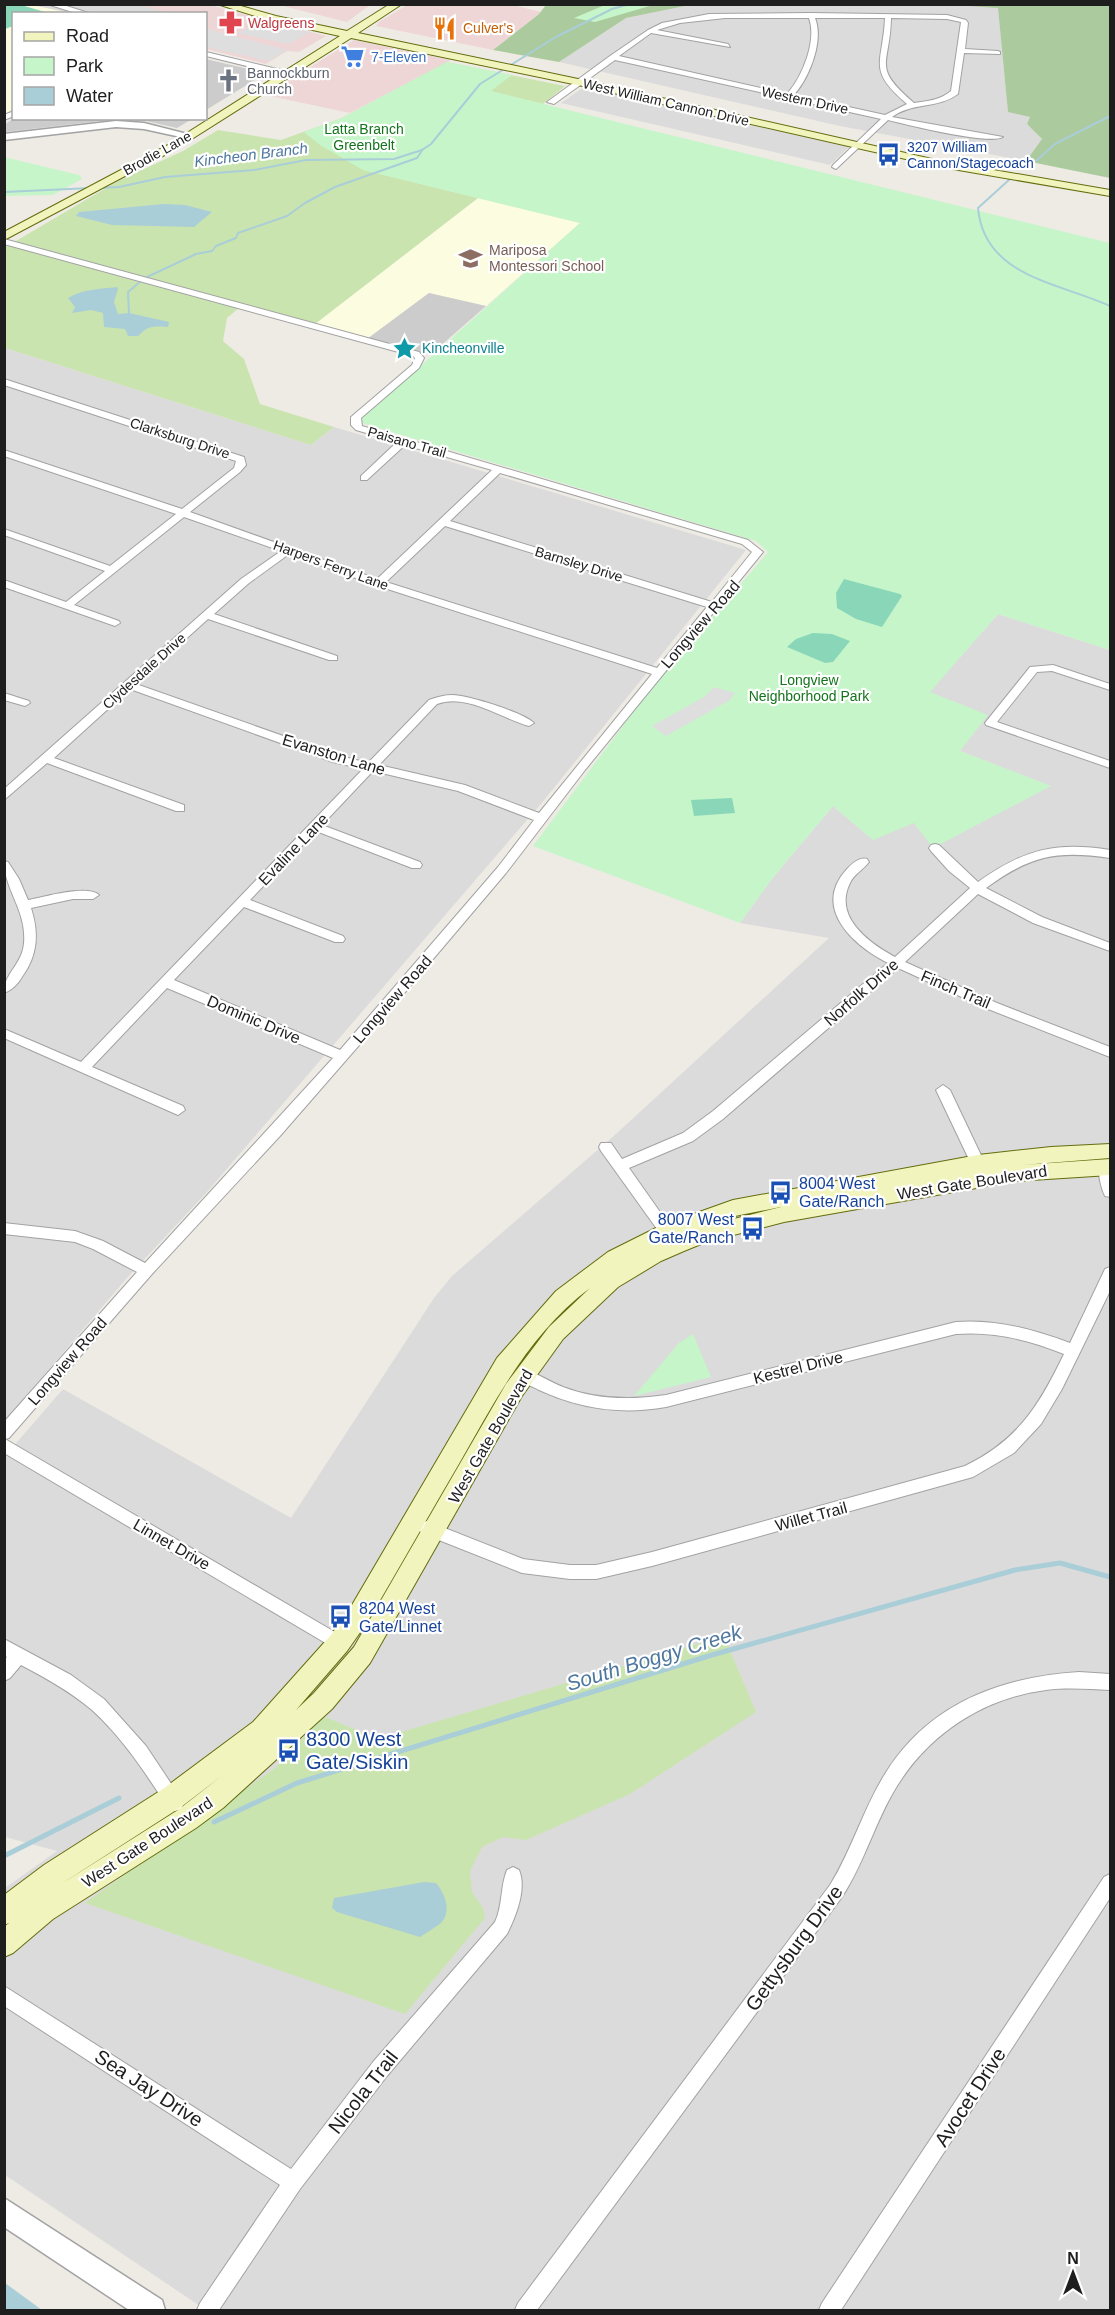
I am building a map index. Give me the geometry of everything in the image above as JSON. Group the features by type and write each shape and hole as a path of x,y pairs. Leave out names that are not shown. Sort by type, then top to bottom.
{"main road":[{"name":"West William Cannon Drive","path":"222,4 266,17 350,31 582,79 862,142 941,164 1110,193"},
{"name":"West William Cannon Drive","path":"252,4 350,31 377,33 448,51"},
{"name":"Brodie Lane","path":"207,117 350,31 384,4"},
{"name":"Brodie Lane","path":"350,31 370,22 397,4"},
{"path":"370,22 377,33"},
{"name":"Brodie Lane","path":"4,229 73,196 185,135 283,72"},
{"name":"Brodie Lane","path":"185,135 203,120"},
{"name":"West William Cannon Drive","path":"862,142 1110,185"},
{"name":"Brodie Lane","path":"4,239 73,196"},
{"name":"West Gate Boulevard","path":"4,1912 53,1874 172,1798 262,1730 339,1643 360,1613 494,1381 546,1315 615,1258 672,1238 703,1235 784,1214 982,1171 1054,1169 1108,1162"},
{"name":"West Gate Boulevard","path":"4,1944 44,1910 186,1820 279,1742 330,1693 362,1655 524,1376 556,1334 604,1286 672,1238"}],"street":[{"path":"50,4 81,12"},
{"path":"789,96 805,75 816,29 811,15"},
{"path":"551,102 650,31 673,22 702,17 811,15 960,19 965,23 955,92 944,100 900,109 887,118 836,167"},
{"path":"888,16 888,32 881,71 887,82 912,105"},
{"path":"650,31 728,46"},
{"path":"962,51 998,53"},
{"path":"207,54 283,72"},
{"name":"Western Drive","path":"612,57 968,135 999,137"},
{"path":"4,136 116,124 144,126 185,135"},
{"name":"Paisano Trail","path":"4,239 416,354 420,360 416,366 364,410 355,421 359,428 745,542 756,550"},
{"name":"Clarksburg Drive","path":"4,382 241,459 240,468 68,605"},
{"path":"364,478 404,441"},
{"name":"Harpers Ferry Lane","path":"4,453 183,513 379,583 658,672"},
{"path":"379,583 500,469"},
{"name":"Barnsley Drive","path":"443,522 716,606"},
{"path":"4,532 112,570"},
{"name":"Clydesdale Drive","path":"4,796 245,581 288,550"},
{"name":"Longview Road","path":"4,1433 147,1270 275,1132 502,870 658,672 758,555 756,550"},
{"path":"4,583 115,622"},
{"path":"206,615 333,658"},
{"path":"1110,687 1053,668 1034,669 990,723 1110,765"},
{"name":"Evanston Lane","path":"128,685 337,759 462,788 541,818"},
{"path":"4,696 25,703"},
{"name":"Evaline Lane","path":"82,1069 439,698 454,697 529,723"},
{"path":"46,759 180,808"},
{"path":"315,826 416,866"},
{"path":"935,848 954,871 995,901 1028,917 1110,946"},
{"name":"Norfolk Drive","path":"620,1166 688,1137 897,963 976,888 1019,863 1048,852 1084,850 1110,854"},
{"name":"Finch Trail","path":"863,862 845,879 840,892 840,909 847,925 858,938 897,963 948,988 1110,1052"},
{"path":"4,865 13,877 32,934 30,951 19,974 4,989"},
{"path":"24,905 73,895 93,895"},
{"path":"243,902 339,939"},
{"name":"Dominic Drive","path":"166,982 342,1056"},
{"path":"4,1033 178,1110"},
{"path":"943,1090 982,1171"},
{"path":"606,1147 672,1238"},
{"path":"1108,1162 1110,1192"},
{"path":"4,1228 75,1237 98,1245 147,1270"},
{"name":"Willet Trail","path":"412,1521 522,1566 570,1572 596,1572 927,1485 982,1466 1018,1441 1040,1417 1110,1273"},
{"name":"Kestrel Drive","path":"524,1376 596,1403 635,1406 666,1401 965,1326 1012,1329 1073,1351"},
{"name":"Linnet Drive","path":"4,1445 339,1643"},
{"path":"4,1646 71,1684 98,1705 127,1734 186,1820"},
{"path":"4,1673 19,1655"},
{"name":"Gettysburg Drive","path":"525,2310 842,1883 889,1782 905,1756 931,1731 957,1712 991,1695 1057,1681 1087,1678 1110,1682"},
{"name":"Nicola Trail","path":"207,2310 293,2182 381,2069 501,1928 511,1904 513,1876"},
{"name":"Avocet Drive","path":"829,2310 1110,1883"},
{"name":"Sea Jay Drive","path":"4,1995 293,2182"},
{"path":"4,2211 152,2310"}],"shaded area":[{"path":"137,4 163,11 62,12 32,5"},
{"path":"509,4 541,12 493,50 376,26 407,5"},
{"path":"954,4 998,7 1008,111 1030,117 1027,124 1042,139 1026,161 840,126 559,62 626,18 690,5"},
{"path":"5,5 32,5 65,12 12,12 12,109 5,114"},
{"path":"137,5 210,5 326,36 299,52 287,51 266,64 207,49 207,12 160,12 162,11"},
{"path":"279,5 370,5 347,22"},
{"path":"263,21 310,32 289,44 238,33"},
{"path":"207,28 287,50 269,61 207,46"},
{"path":"354,40 451,60 350,113 265,95"},
{"path":"207,59 266,73 207,109"},
{"path":"584,87 849,147 830,165 561,103"},
{"path":"12,120 109,120 5,132 5,124"},
{"path":"109,120 190,120 177,128 146,121"},
{"name":"Mariposa Montessori School","path":"478,198 580,223 486,306 429,293 367,339 315,324"},
{"path":"429,293 486,306 430,355 367,339"},
{"path":"5,348 311,445 334,427 746,550 545,799 207,1192 126,1279 5,1421"},
{"path":"998,614 1110,650 1110,2310 206,2310 5,2175 5,1888 57,1851 5,1837 5,1456 63,1389 291,1518 434,1298 452,1276 616,1134 829,938 740,923 771,880 833,806 873,839 914,822 1050,786 960,751 929,692"},
{"path":"714,687 735,693 730,700 666,736 652,726 704,697"}],"green space":[{"path":"5,4 21,5 45,12 12,12 12,26 5,29"},
{"path":"546,5 690,5 626,18 559,62 493,50 539,14"},
{"path":"605,5 653,5 595,22 574,18"},
{"path":"954,5 1110,5 1110,178 1026,161 1042,139 1027,124 1030,117 1008,112 998,8"},
{"name":"Latta Branch Greenbelt","path":"447,62 565,86 543,104 490,91 364,170 478,198 315,324 240,307 227,318 223,341 244,359 260,404 334,427 311,445 5,348 4,248 118,181 183,151 218,130 281,140 342,118"},
{"path":"447,62 512,75 491,91 1110,243 1110,650 998,614 930,692 988,715 960,751 1051,786 933,848 914,823 873,840 833,806 771,880 740,923 533,846 649,691 768,552 756,541 358,422 580,223 363,170 320,145 304,132 342,118"},
{"path":"4,157 79,175 82,179 53,195 5,196"},
{"path":"844,579 902,596 882,627 856,619 837,608 836,593"},
{"path":"813,633 832,634 850,641 833,662 825,663 787,647 796,639"},
{"path":"732,798 735,813 694,816 691,800"},
{"path":"693,1334 711,1377 634,1396 679,1343"},
{"path":"724,1636 756,1712 630,1794 526,1840 503,1837 482,1847 470,1871 472,1892 483,1908 485,1918 405,2014 85,1903 275,1768 323,1716 378,1739"}],"water":[{"path":"164,204 185,205 212,212 194,227 112,225 76,216 79,212"},
{"path":"117,287 114,302 118,314 129,313 169,322 168,327 152,327 138,336 128,336 125,329 104,327 103,313 91,310 72,313 75,307 68,298 86,291"},
{"path":"424,1882 436,1883 442,1892 447,1908 441,1923 420,1937 337,1912 332,1908 334,1898"},
{"path":"5,2283 42,2310 5,2310"}],"waterway":[{"name":"Kincheon Branch","path":"423,150 431,144 480,84 556,37 612,9 630,4"},
{"path":"1030,166 1055,144 1110,116"},
{"name":"Kincheon Branch","path":"98,188 119,187 165,177 254,170 306,160 394,159 423,150"},
{"path":"147,277 196,254 212,251 216,246 236,238 238,233 287,216 305,203 335,187 417,158 423,150"},
{"path":"1010,179 978,208 983,231 994,249 1009,263 1028,274 1110,306"},
{"name":"Kincheon Branch","path":"4,192 91,188"},
{"path":"129,313 128,292 141,281"},
{"name":"South Boggy Creek","path":"214,1822 297,1783 712,1655 1015,1570 1060,1563 1110,1577"},
{"name":"South Boggy Creek","path":"4,1856 119,1798"}],"place":[{"name":"Walgreens","path":"230,23"},
{"name":"Culver's","path":"445,28"},
{"name":"7-Eleven","path":"353,57"},
{"name":"Bannockburn Church","path":"229,81"},
{"name":"3207 William Cannon/Stagecoach","path":"889,155"},
{"name":"Mariposa Montessori School","path":"471,258"},
{"name":"Kincheonville","path":"404,348"},
{"name":"8004 West Gate/Ranch","path":"781,1192"},
{"name":"8007 West Gate/Ranch","path":"752,1228"},
{"name":"8204 West Gate/Linnet","path":"341,1617"},
{"name":"8300 West Gate/Siskin","path":"288,1751"}],"park label":[{"name":"Longview Neighborhood Park","path":"809,688"}]}
